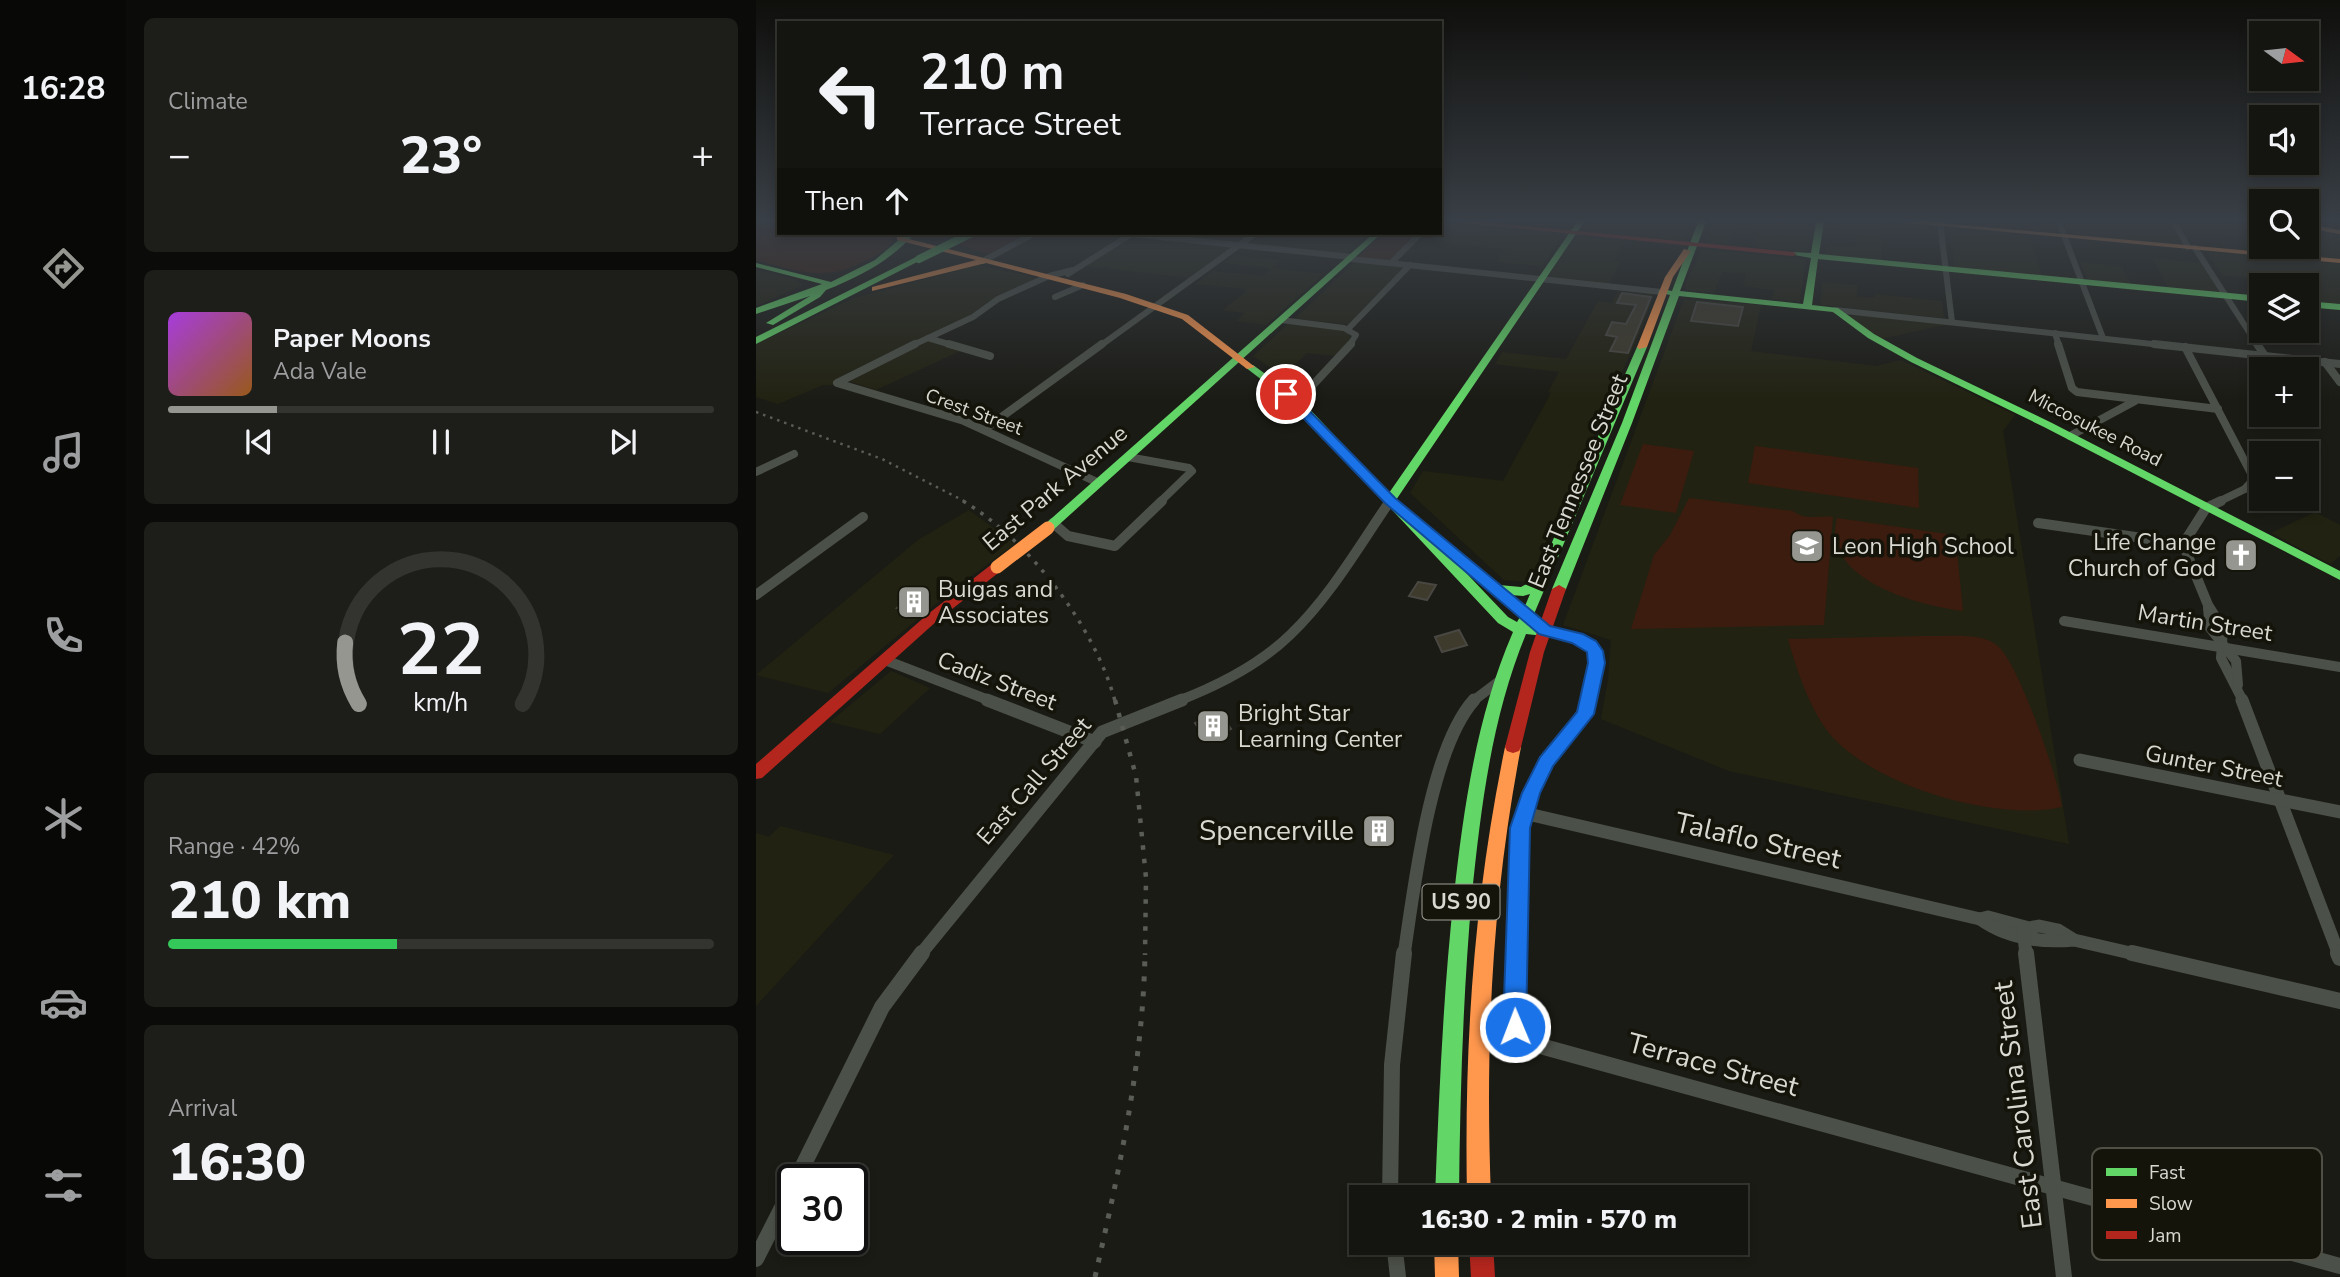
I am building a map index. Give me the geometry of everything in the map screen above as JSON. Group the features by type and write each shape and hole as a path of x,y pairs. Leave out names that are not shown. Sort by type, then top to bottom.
{"street":[{"path":"756,309 824,282 824,289 810,300 756,332"},
{"path":"756,332 842,282"},
{"path":"811,313 855,282"},
{"path":"756,341 811,313 869,291 903,282"},
{"path":"928,338 973,317 998,299 1045,282"},
{"path":"1069,282 1185,317 1283,403 1316,424"},
{"path":"985,429 1189,282"},
{"name":"East Park Avenue","path":"756,773 933,617 1051,526 1324,282"},
{"path":"1348,329 1394,282"},
{"name":"East Call Street","path":"804,1164 882,1007 918,958 1102,732 1203,691 1236,673 1289,636 1329,590 1540,282"},
{"path":"1566,282 2340,364"},
{"name":"East Tennessee Street","path":"1479,1185 1476,1035 1485,894 1504,780 1544,631 1625,429 1672,282"},
{"path":"1807,307 1811,282"},
{"path":"1947,282 1952,322"},
{"path":"2078,282 2249,298"},
{"path":"2082,282 2104,338"},
{"path":"2216,282 2265,356"},
{"path":"1055,297 1083,285"},
{"path":"2319,305 2340,307"},
{"name":"Miccosukee Road","path":"1835,310 1871,337 1914,360 2070,436 2340,576"},
{"path":"1281,320 1348,329 1356,335 1297,402"},
{"path":"2055,333 2072,388 2077,392 2218,409"},
{"path":"928,338 990,356"},
{"name":"Crest Street","path":"928,338 837,383 985,429 1100,483"},
{"name":"East Tennessee Street","path":"1447,1185 1453,1000 1466,853 1482,753 1502,679 1524,622 1608,427 1651,344"},
{"path":"2184,544 2206,508 2245,489 2254,479 2185,347"},
{"path":"1236,360 1297,402 1500,618 1524,622 1544,631"},
{"path":"2325,362 2340,382"},
{"path":"2070,436 2137,400"},
{"path":"1608,427 1625,429"},
{"path":"756,472 794,454"},
{"path":"1130,455 1193,463"},
{"path":"1051,526 1068,536 1115,546 1192,471 1189,468 1130,455"},
{"path":"1390,500 1496,588 1524,622"},
{"path":"756,595 863,517"},
{"path":"2038,523 2184,544"},
{"path":"2184,544 2207,606 2210,628 2223,647 2221,658 2238,688 2340,958"},
{"path":"1496,588 1519,592 1531,589 1542,581"},
{"name":"Martin Street","path":"2064,621 2340,667"},
{"name":"Terrace Street","path":"1544,631 1577,638 1589,644 1595,651 1597,663 1583,718 1546,762 1524,814 1518,843 1513,1015 1520,1035 1531,1042 1577,1055 2092,1196"},
{"name":"Cadiz Street","path":"884,660 1095,742"},
{"path":"1390,1185 1391,1076 1401,977 1409,915 1432,801 1443,761 1461,717 1476,698 1502,679"},
{"name":"Gunter Street","path":"2080,761 2340,812"},
{"name":"Talaflo Street","path":"1524,814 1980,919 1989,926 2060,942 2074,940 2340,1001"},
{"name":"East Carolina Street","path":"2024,933 2064,1277"},
{"path":"756,1259 777,1218"},
{"path":"1395,1255 1398,1277"},
{"path":"1446,1255 1447,1277"},
{"path":"1482,1255 1483,1277"},
{"name":"Terrace Street","path":"2319,1260 2340,1266"}],"shaded area":[{"path":"756,282 797,282 804,285 756,306"},
{"path":"916,282 1030,282 989,301 969,316 845,374 833,385 823,385 778,404 756,397 756,344 854,298"},
{"path":"1199,282 1315,282 1266,325 1237,321 1245,313 1223,310 1245,292 1245,289 1196,284"},
{"path":"1334,282 1390,282 1348,324 1294,319"},
{"path":"1584,282 1609,282 1608,284"},
{"path":"1687,282 1718,282 1714,293 1685,288"},
{"path":"1744,282 1803,282 1800,301 1772,299 1774,290 1743,286"},
{"path":"1822,282 1858,285 1857,297 1874,298 1875,294 1942,301 1944,318 1820,305"},
{"path":"2095,282 2129,282 2131,285"},
{"path":"2165,282 2213,282 2220,292 2169,289"},
{"path":"2319,282 2340,282 2340,305 2319,302"},
{"path":"1618,291 1654,294 1643,325 1529,582 1504,580 1410,493 1423,471 1503,481 1551,393 1548,392 1559,372 1495,364 1502,352 1566,359 1598,301 1611,303"},
{"name":"Leon High School","path":"1684,299 1761,305 1751,351 1876,366 1901,360 2015,415 2003,431 2069,844 1729,771 1601,719 1611,640 1563,625"},
{"path":"1847,316 1949,324 1881,339"},
{"path":"1289,323 1342,330 1349,333 1351,340 1335,356 1307,353 1283,376 1253,356"},
{"path":"929,341 960,351 876,390 848,381"},
{"path":"1643,444 1694,451 1676,513 1620,505"},
{"path":"1755,446 1918,468 1919,508 1748,483"},
{"path":"1689,498 1793,511 1807,517 1833,517 1824,625 1631,629 1654,555 1670,535"},
{"path":"969,510 1015,544 958,586 828,693 756,675 918,540"},
{"path":"2315,512 2340,525 2340,556 2330,564 2271,533"},
{"path":"1837,518 1947,534 1956,542 1963,611 1900,596 1877,586 1858,573 1843,558 1836,540"},
{"path":"1963,636 1991,641 2007,657 2036,722 2062,807 2004,809 1971,804 1937,796 1875,769 1849,752 1822,723 1804,688 1788,639"},
{"path":"891,671 930,688 880,734 830,722"},
{"path":"780,826 894,855 756,1006 756,833 769,837"}],"building":[{"path":"1622,293 1651,297 1628,353 1610,351 1617,337 1606,335 1612,322 1626,324 1636,305 1617,303"},
{"path":"1697,302 1743,307 1738,326 1691,321"},
{"path":"1418,582 1436,585 1427,600 1409,596"},
{"name":"Buigas and Associates","path":"911,595 927,598 912,611 897,608"},
{"path":"1459,630 1467,645 1442,652 1435,637"},
{"name":"Bright Star Learning Center","path":"1218,711 1231,729 1207,741 1195,723"},
{"name":"Spencerville","path":"1370,819 1393,819 1389,844 1365,843"}],"railway":[{"path":"756,412 882,459 966,502"},
{"path":"963,501 1012,538 1056,588 1076,615 1092,644 1115,701"},
{"path":"1115,700 1136,776 1146,878 1145,955"},
{"path":"1095,1277 1135,1076 1145,953"}],"traffic: fast":[{"path":"821,282 827,283"},
{"path":"756,311 840,282"},
{"path":"756,341 874,282"},
{"path":"1048,528 1324,282"},
{"path":"1390,500 1540,282"},
{"path":"1559,589 1627,423 1680,282"},
{"path":"1807,307 1811,282"},
{"path":"2080,282 2249,298"},
{"path":"770,323 817,295 827,283"},
{"path":"1662,292 1835,310 1871,336 1914,360 2048,425 2340,576"},
{"path":"2319,305 2340,307"},
{"path":"1447,1185 1450,1059 1457,956 1471,818 1483,750 1512,651 1642,347"},
{"path":"1250,367 1297,402 1503,620 1517,628 1544,631"},
{"path":"1429,532 1536,623"},
{"path":"1498,589 1523,592 1542,581"}],"traffic: slow":[{"path":"875,289 904,282"},
{"path":"1068,282 1123,296 1185,317 1250,367"},
{"path":"1642,347 1667,282"},
{"path":"997,567 1048,528"},
{"path":"1479,1185 1477,1084 1481,971 1493,859 1513,747"},
{"path":"1446,1255 1447,1277"}],"traffic: jam":[{"path":"756,773 933,617 997,567"},
{"path":"1513,747 1537,652 1559,589"},
{"path":"1482,1255 1483,1277"}],"place":[{"name":"Leon High School","path":"1807,546"},
{"name":"Life Change Church of God","path":"2241,555"},
{"name":"Buigas and Associates","path":"914,602"},
{"name":"Bright Star Learning Center","path":"1213,726"},
{"name":"Spencerville","path":"1379,831"}],"route":[{"path":"1286,394 1297,402 1390,500 1544,631 1577,638 1591,645 1595,651 1597,663 1585,714 1557,747 1539,774 1520,828 1513,1015 1515,1027"}]}
